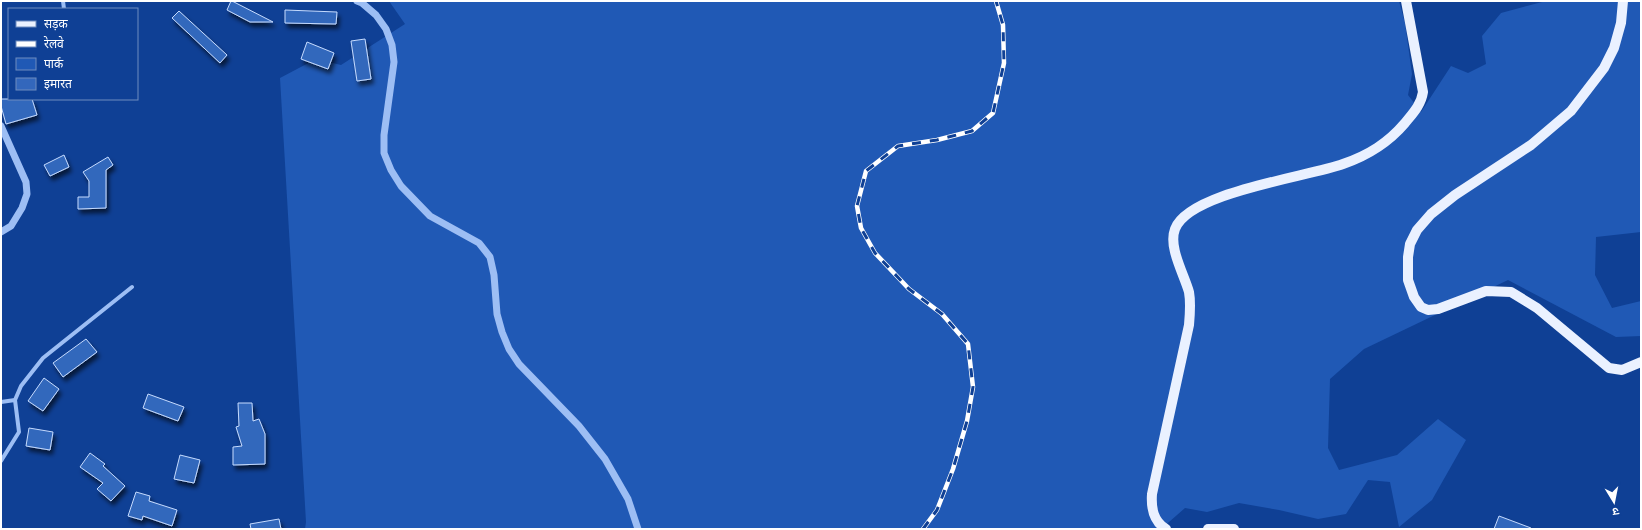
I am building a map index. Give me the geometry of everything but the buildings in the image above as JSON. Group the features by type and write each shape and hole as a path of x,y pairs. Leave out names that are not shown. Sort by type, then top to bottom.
{"main road":[{"path":"1166,529 1160,526 1155,520 1151,504 1152,494 1191,310 1189,293 1172,242 1175,227 1183,216 1230,194 1342,164 1388,142 1419,106 1423,92 1406,1"},
{"path":"1623,1 1621,23 1614,48 1604,68 1571,112 1531,145 1455,195 1432,214 1416,230 1410,244 1408,280 1414,297 1421,307 1428,310 1438,308 1486,291 1511,292 1537,308 1609,368 1622,370 1641,362"},
{"path":"1208,529 1234,529"}],"street":[{"path":"357,1 362,3 376,15 386,30 392,45 394,62 384,136 384,153 391,170 401,186 430,216 480,243 490,257 494,275 497,314 509,349 519,364 579,426 605,459 628,499 638,529"},
{"path":"1,126 26,182 27,194 22,208 11,226 1,232"},
{"path":"1,461 19,432 15,400 21,386 43,358 132,287"},
{"path":"1,402 15,400"}],"green space":[{"path":"389,1 1399,1 1405,23 1412,74 1408,95 1421,112 1451,66 1468,73 1486,64 1482,36 1501,13 1546,1 1641,1 1641,232 1596,237 1595,275 1612,308 1641,301 1641,336 1616,337 1508,280 1364,349 1330,379 1328,448 1339,470 1397,455 1438,419 1466,440 1432,500 1399,527 1390,482 1368,480 1346,514 1318,519 1239,503 1207,512 1185,508 1161,529 305,529 306,522 280,78 316,59 341,65 405,24"}],"railway":[{"path":"923,529 937,510 953,469 967,421 973,387 968,344 942,314 909,289 875,253 861,228 857,206 866,171 898,146 937,140 972,131 993,113 1004,63 1003,25 996,1"}]}
